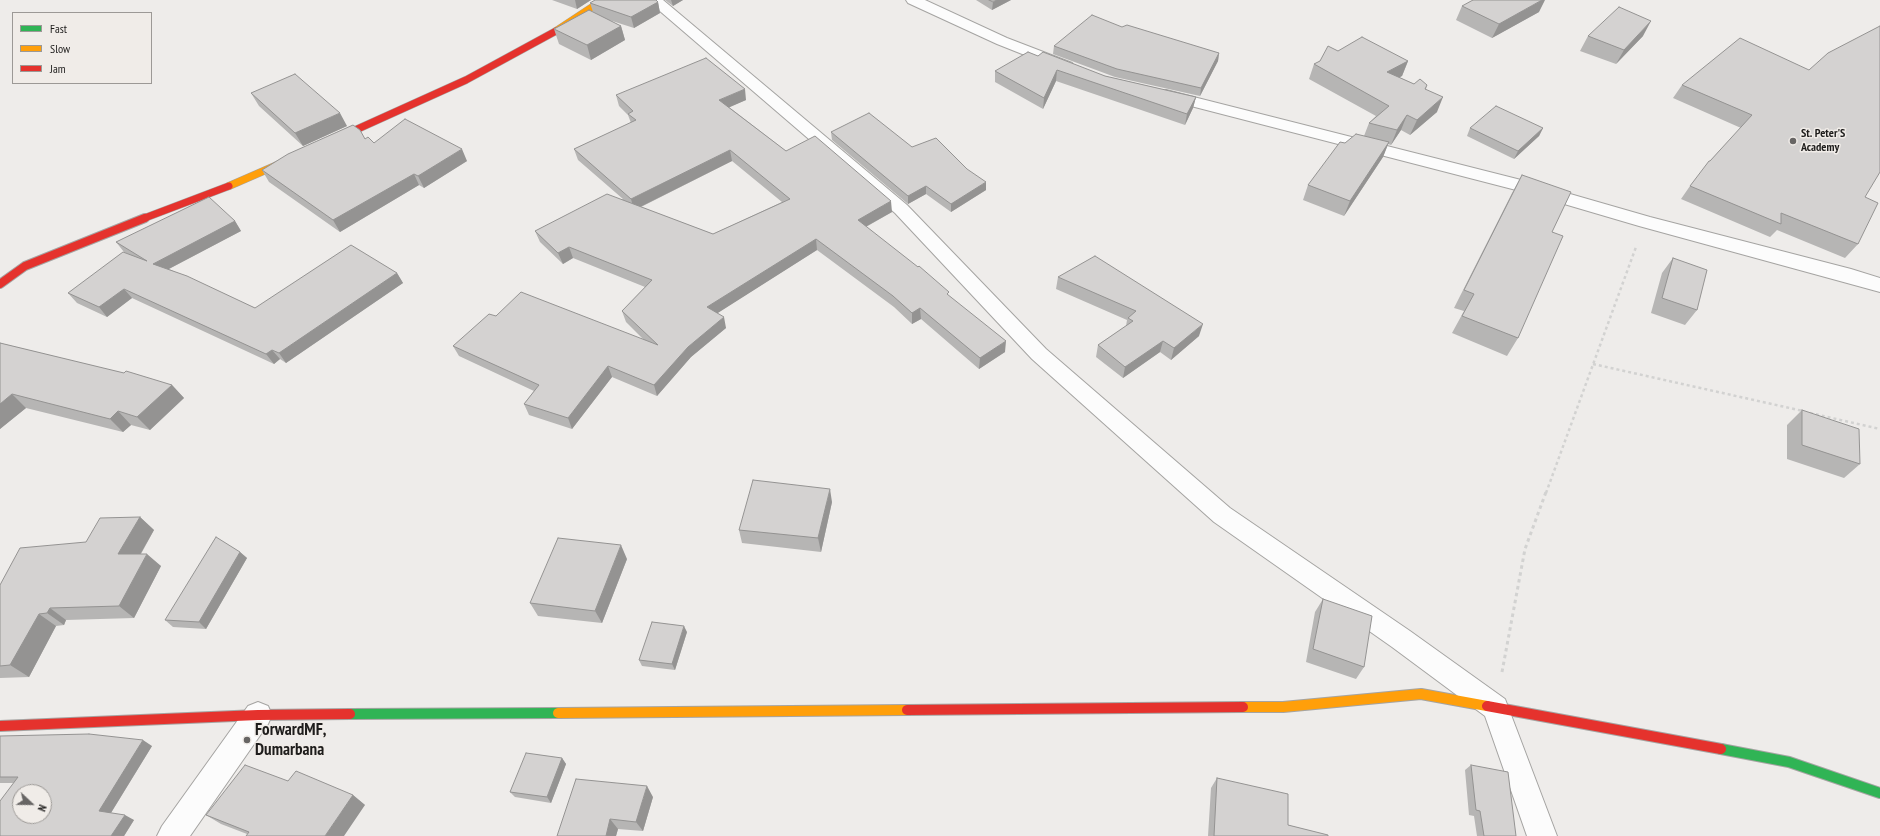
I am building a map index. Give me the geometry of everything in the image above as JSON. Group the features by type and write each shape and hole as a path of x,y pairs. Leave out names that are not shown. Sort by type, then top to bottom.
{"street":[{"path":"322,145 466,80 549,36 603,0"},
{"path":"654,0 901,209 1039,354 1222,515 1401,639 1495,708 1542,836"},
{"path":"914,0 1002,41 1082,71"},
{"path":"1147,91 1502,181 1646,222 1880,285"},
{"path":"0,284 25,266 112,230 243,181 301,155"},
{"path":"0,726 258,715 1283,707 1421,694 1789,762 1880,793"},
{"path":"172,836 258,715"}],"path":[{"path":"1495,708 1525,549 1646,222"},
{"path":"1593,364 1880,429"}],"building":[{"path":"595,0 656,0 658,2 631,17 590,3"},
{"path":"1473,0 1542,0 1499,24 1462,6"},
{"path":"1619,7 1651,21 1624,50 1588,36"},
{"path":"589,10 621,26 587,45 554,29"},
{"path":"1092,15 1122,27 1127,25 1219,53 1201,88 1117,69 1054,46"},
{"path":"1880,26 1880,172 1865,197 1878,203 1858,244 1781,213 1781,224 1690,186 1709,161 1752,115 1682,85 1740,38 1809,70 1828,53"},
{"path":"1362,37 1408,61 1387,72 1414,84 1420,79 1427,85 1425,89 1443,97 1417,120 1407,115 1397,130 1369,123 1389,106 1314,64 1320,61 1328,46 1338,51"},
{"path":"1028,52 1038,56 1043,52 1105,76 1196,97 1187,114 1057,70 1044,98 995,71"},
{"path":"706,58 745,89 719,100 786,151 815,136 891,201 858,220 918,267 919,266 949,292 947,294 1006,341 980,358 920,308 912,313 893,296 816,239 707,307 724,317 688,347 654,385 608,366 568,418 524,404 539,385 453,346 489,314 496,316 521,292 658,345 622,311 652,280 569,247 558,253 535,231 607,194 713,234 790,199 730,150 631,199 574,149 636,120 628,114 633,111 616,95"},
{"path":"295,74 340,113 295,133 251,93"},
{"path":"1496,106 1543,128 1518,151 1470,128"},
{"path":"869,113 912,147 936,138 967,169 986,182 951,204 926,186 908,196 831,132"},
{"path":"405,119 462,149 418,176 414,174 333,220 262,170 288,154 353,125 360,130 365,139 368,137 374,143"},
{"path":"1356,134 1389,142 1350,201 1308,185 1340,142 1345,143"},
{"path":"1522,175 1571,192 1552,232 1563,236 1518,338 1462,316 1474,294 1464,290"},
{"path":"209,197 235,221 153,264 187,276 255,308 351,245 397,273 279,353 272,350 266,354 124,289 99,307 68,293 123,252 147,261 116,242"},
{"path":"1095,256 1203,324 1174,348 1163,341 1125,367 1098,345 1133,321 1128,318 1136,311 1058,277"},
{"path":"1673,258 1707,270 1697,310 1662,298"},
{"path":"0,343 124,373 126,371 172,385 137,417 118,411 110,419 12,394 0,404"},
{"path":"1802,410 1859,429 1860,464 1802,445"},
{"path":"753,480 830,489 818,538 739,530"},
{"path":"140,517 118,554 147,554 119,606 50,608 47,613 39,614 10,665 0,666 0,585 20,548 86,542 100,518"},
{"path":"216,537 240,552 199,622 165,620"},
{"path":"558,538 621,545 595,611 530,603"},
{"path":"1323,599 1372,616 1364,667 1313,649"},
{"path":"652,622 684,626 672,664 639,660"},
{"path":"89,734 143,740 99,811 125,815 111,836 0,836 0,801 12,785 12,824 52,824 52,784 13,784 18,777 0,777 0,736"},
{"path":"526,753 562,758 547,797 510,792"},
{"path":"245,765 288,781 296,771 353,795 325,836 246,836 249,832 206,815"},
{"path":"1471,765 1508,772 1516,836 1484,836 1480,811 1476,810"},
{"path":"1217,778 1288,794 1288,825 1328,836 1214,836"},
{"path":"576,779 647,786 636,822 610,819 606,836 557,836"}],"traffic: fast":[{"path":"350,714 558,713"},
{"path":"1721,749 1789,762 1880,793"}],"traffic: slow":[{"path":"556,31 603,0"},
{"path":"229,186 291,159"},
{"path":"1243,707 1283,707 1421,694 1487,706"},
{"path":"558,713 907,710"}],"traffic: jam":[{"path":"331,141 466,80 556,31"},
{"path":"0,284 25,266 112,230 229,186"},
{"path":"1487,706 1721,749"},
{"path":"907,710 1243,707"},
{"path":"0,726 258,715 350,714"}],"place":[{"name":"St. Peter'S Academy","path":"1793,141"},
{"name":"ForwardMF, Dumarbana","path":"247,740"}]}
